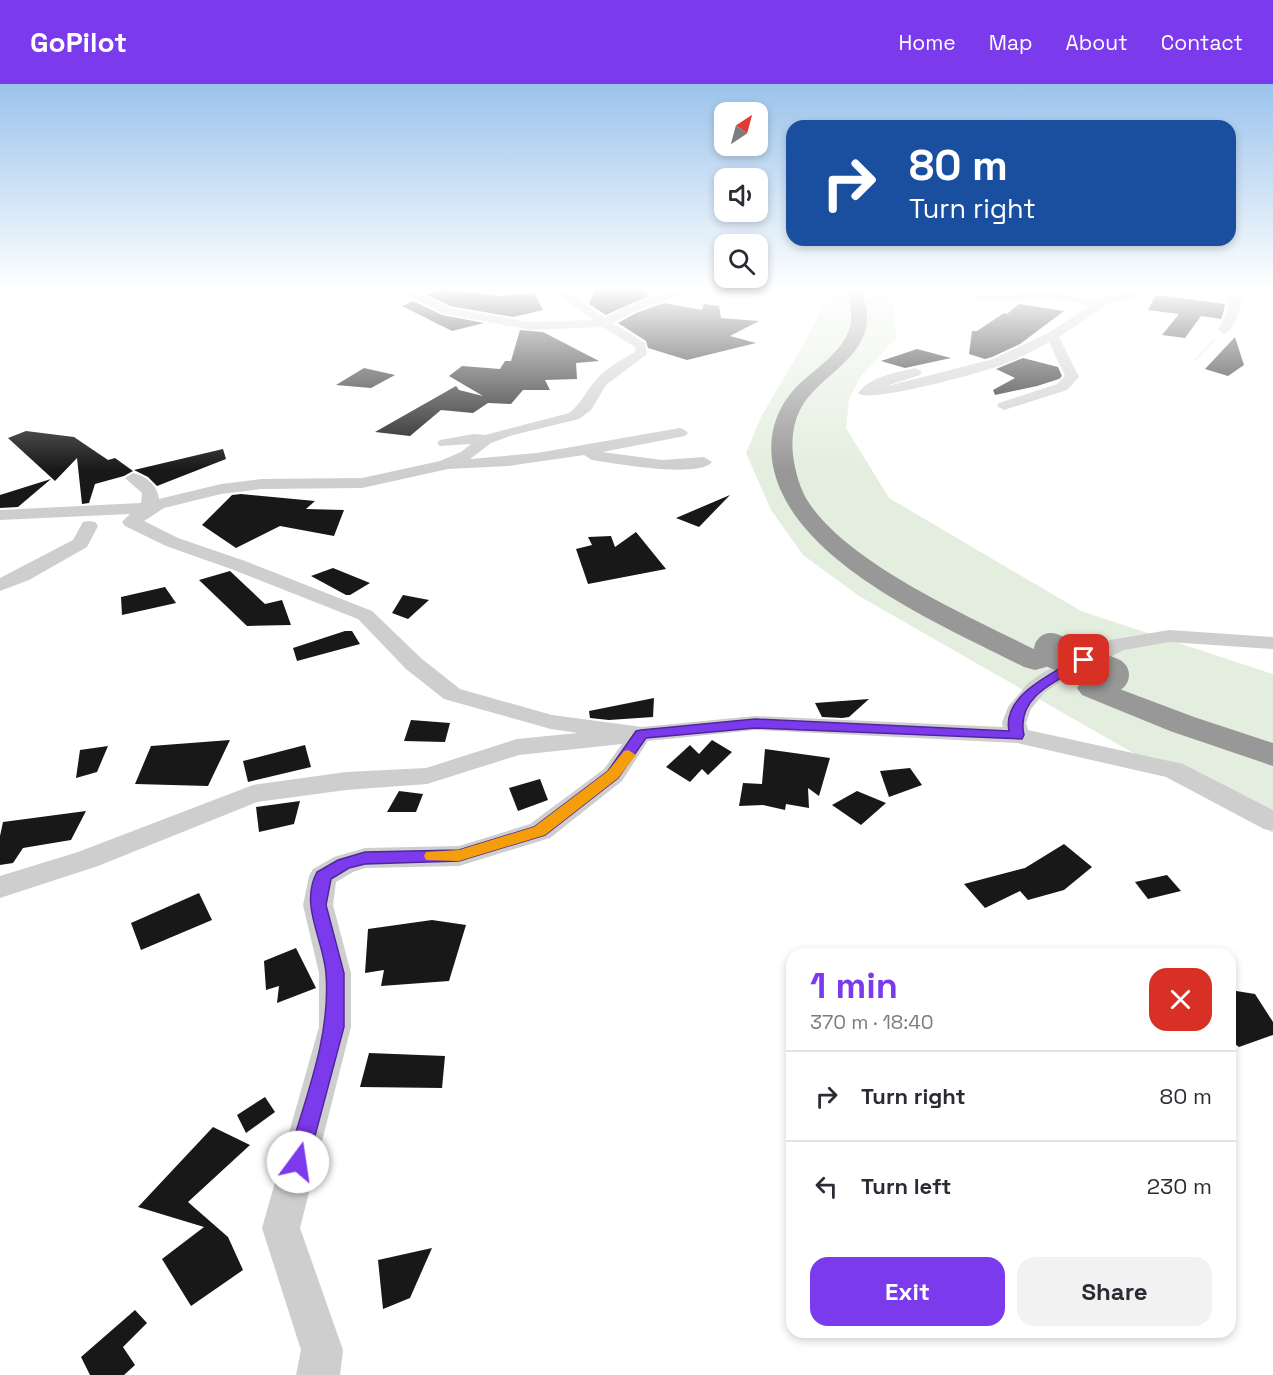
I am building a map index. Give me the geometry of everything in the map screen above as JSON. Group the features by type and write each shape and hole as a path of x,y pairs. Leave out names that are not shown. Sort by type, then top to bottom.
{"highway":[{"path":"845,349 798,397 784,421 781,448 786,477 799,507 827,538 874,574 938,611 1043,655 1101,672 1273,734"},
{"path":"811,483 802,459 804,422 828,385 865,349"},
{"path":"845,524 891,562 1043,655"},
{"path":"1101,672 1182,724 1273,755"}],"street":[{"path":"0,585 22,576 154,505 221,481 261,484 362,483 445,465 467,455 486,440 508,432 574,416 587,405 592,393 601,382 616,369 641,354 641,349"},
{"path":"915,372 884,382 868,389 865,393 899,389 998,362 1024,349"},
{"path":"1004,406 1062,387 1072,377 1058,349"},
{"path":"557,405 587,405"},
{"path":"445,465 478,465 680,433"},
{"path":"445,443 474,439 486,440"},
{"path":"569,451 653,464 704,462"},
{"path":"133,478 141,482 150,493 154,505"},
{"path":"0,515 113,511 154,505"},
{"path":"58,513 80,525 122,523 365,615 414,664 452,694 551,722 641,734"},
{"path":"81,543 89,526"},
{"path":"1017,735 1014,723 1020,707 1036,688 1101,672 1118,645 1169,636 1273,643"},
{"path":"0,887 88,859 253,795 346,782 427,776 517,747 755,723 1017,735 1174,770 1273,822"},
{"path":"318,1375 322,1350 281,1228 335,1027 335,973 318,905 323,876 344,864 365,858 459,856 540,831 613,775 641,734"}],"path":[{"path":"1197,359 1206,349"}],"green space":[{"path":"801,349 886,349 861,376 849,399 846,428 889,498 1081,611 1273,674 1273,833 859,596 803,555 771,510 746,453 761,417"}],"building":[{"path":"514,349 576,349 599,361 576,363 577,379 545,380 550,390 523,390 511,404 488,403 473,413 441,410 410,436 375,432 456,386 459,390 483,396 449,376 462,366 500,369 505,361 511,361"},
{"path":"652,349 731,349 687,360"},
{"path":"916,349 951,358 905,368 881,361"},
{"path":"970,349 1009,349 985,359 969,354"},
{"path":"1224,349 1239,349 1244,365 1228,376 1205,369"},
{"path":"1023,358 1058,367 1062,376 1037,386 995,395 993,390 1015,378 996,369"},
{"path":"364,368 395,375 371,388 336,385"},
{"path":"26,431 74,437 108,460 115,458 133,471 124,476 95,484 89,503 82,504 77,458 55,481 8,438"},
{"path":"223,449 226,459 157,486 148,477 134,470"},
{"path":"51,479 18,507 0,508 0,495"},
{"path":"232,495 315,501 306,509 344,510 334,536 280,526 236,548 202,525"},
{"path":"730,495 699,527 676,518"},
{"path":"636,532 666,569 588,584 576,549 592,545 588,537 611,536 615,547"},
{"path":"333,568 370,583 346,595 311,576"},
{"path":"230,571 265,604 282,600 291,625 247,626 199,580"},
{"path":"165,587 176,603 122,615 121,597"},
{"path":"403,595 429,600 408,619 392,613"},
{"path":"345,631 352,631 360,644 297,661 293,648"},
{"path":"654,698 653,717 609,720 590,718 589,711"},
{"path":"869,699 849,717 842,718 822,717 815,703"},
{"path":"411,720 450,723 445,742 404,741"},
{"path":"230,740 208,786 135,784 151,746"},
{"path":"712,740 732,752 708,775 702,769 690,782 666,767 690,745 699,754"},
{"path":"305,745 311,767 248,782 243,761"},
{"path":"108,746 97,772 76,778 80,750"},
{"path":"765,749 830,758 819,796 808,788 809,808 786,804 785,810 763,805 739,806 743,783 762,784"},
{"path":"910,768 922,785 889,797 880,771"},
{"path":"540,779 548,800 518,811 509,788"},
{"path":"399,791 423,794 416,812 387,812"},
{"path":"857,791 886,803 861,825 832,805"},
{"path":"300,801 294,824 259,832 256,807"},
{"path":"86,811 71,840 23,848 13,863 0,865 0,836 3,822"},
{"path":"1064,844 1092,867 1064,890 1028,900 1020,891 985,908 964,884 1025,868"},
{"path":"1167,875 1181,891 1148,899 1135,882"},
{"path":"199,893 212,920 141,950 131,923"},
{"path":"432,920 466,925 449,981 381,986 384,970 365,973 368,929"},
{"path":"296,948 316,988 277,1003 279,986 266,990 264,961"},
{"path":"1236,991 1255,994 1273,1022 1273,1035 1239,1047 1236,1045"},
{"path":"369,1053 445,1056 442,1088 360,1087"},
{"path":"265,1097 275,1112 246,1133 237,1115"},
{"path":"213,1127 250,1145 188,1202 228,1237 243,1270 191,1306 162,1259 204,1227 138,1207"},
{"path":"432,1248 410,1298 383,1309 378,1260"},
{"path":"135,1310 147,1323 123,1347 135,1365 124,1375 90,1375 81,1357"}],"slow traffic":[{"path":"432,856 459,856 540,831 613,775 628,755"}],"route":[{"path":"298,1162 335,1027 335,973 318,905 323,876 344,864 365,858 459,856 540,831 613,775 641,734 755,723 1017,735 1014,723 1020,707 1036,688 1084,660"}]}
